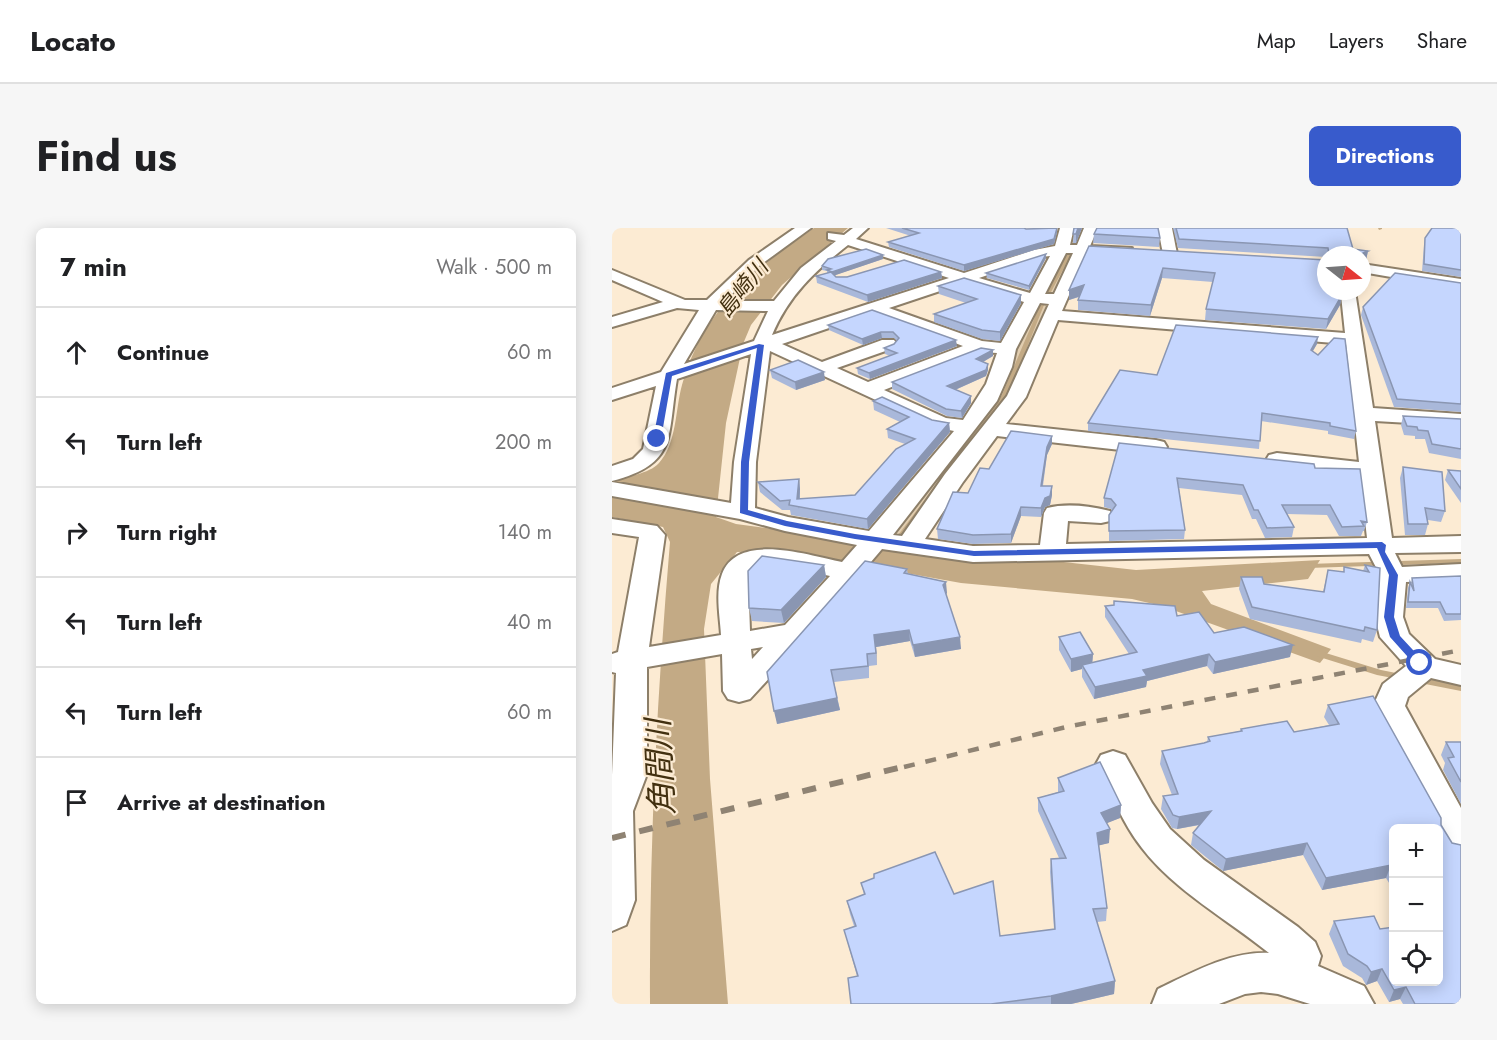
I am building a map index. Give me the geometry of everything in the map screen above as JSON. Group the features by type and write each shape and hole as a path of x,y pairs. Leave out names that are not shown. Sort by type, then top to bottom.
{"street":[{"path":"612,474 640,464 654,451 674,373 713,307 754,263 807,228 1035,298 1056,307 1354,339"},
{"path":"738,512 758,346 776,306 806,271 861,228"},
{"path":"909,545 1016,397 1056,307 1073,252 1066,228"},
{"path":"851,570 770,555 744,562 735,574 732,642 739,692 851,570 967,427 999,380 1007,348 1035,298 1091,228"},
{"path":"1166,228 1170,254"},
{"path":"832,258 869,248"},
{"path":"1073,252 1106,266"},
{"path":"612,394 1039,253 1137,252"},
{"path":"885,266 906,260"},
{"path":"1371,269 1461,284"},
{"path":"612,274 678,303 713,307 776,306"},
{"path":"1350,300 1372,470 1387,561 1389,617 1395,637 1424,668 1461,675"},
{"path":"612,322 678,303"},
{"path":"874,308 979,346 1007,348"},
{"path":"821,368 888,344"},
{"path":"758,346 821,368 941,423 967,427"},
{"path":"868,389 979,346"},
{"path":"1365,414 1461,420"},
{"path":"991,429 1173,449"},
{"path":"1255,458 1372,470"},
{"path":"612,489 738,512 875,542 974,554 1052,553 1387,561 1461,572"},
{"path":"1052,553 1056,513 1101,516"},
{"path":"612,526 648,531 652,535 628,661 630,774 615,811 615,900 612,913"},
{"path":"1387,561 1461,544"},
{"path":"628,661 796,632"},
{"path":"1424,668 1394,692 1389,706 1461,843"},
{"path":"1113,764 1156,839 1213,888 1285,940 1300,956 1294,975"},
{"path":"1174,1004 1224,979 1266,971 1294,975 1352,1004"}],"shaded area":[{"path":"1075,254 1014,389 904,537 890,536 1016,348 1036,304 1054,277 1062,255"}],"water":[{"path":"814,228 848,228 782,285 751,325 743,344 726,423 716,517 736,524 804,533 1136,570 1320,560 1308,579 1202,591 1211,604 1331,649 1320,663 1162,606 1132,599 961,583 784,551 737,552 711,584 704,629 710,779 728,1004 650,1004 655,773 670,542 663,527 612,517 612,479 643,472 659,463 669,446 682,385 691,358 717,313 751,276"}],"building":[{"path":"902,228 1057,228 1054,239 964,265 888,242 919,233"},
{"path":"1097,228 1158,228 1160,238 1094,234"},
{"path":"1176,228 1347,228 1352,246 1317,247 1179,239"},
{"path":"1432,228 1461,228 1461,270 1424,264 1425,238"},
{"path":"1089,246 1317,259 1317,300 1339,300 1328,319 1206,309 1215,273 1163,268 1151,305 1078,300 1084,285 1069,290"},
{"path":"866,249 883,255 832,272 827,270 831,269 822,266 828,259"},
{"path":"1046,254 1029,286 986,273"},
{"path":"904,260 941,272 867,295 816,276 831,272 836,277 847,277"},
{"path":"1395,273 1461,283 1461,404 1397,399 1363,307"},
{"path":"964,278 1021,295 1000,332 982,330 934,314 977,299 938,286"},
{"path":"872,310 956,340 869,373 857,368 897,353 884,348 894,344 899,338 893,332 881,332 862,339 828,325"},
{"path":"1176,325 1318,337 1311,350 1318,355 1334,338 1345,339 1356,431 1330,426 1330,423 1262,413 1260,441 1088,423 1120,370 1157,375"},
{"path":"981,348 993,350 976,359 988,364 986,370 947,386 971,396 961,411 946,409 892,382"},
{"path":"798,360 824,372 795,382 770,370"},
{"path":"882,397 932,420 949,423 867,519 789,505 790,500 780,501 758,482 799,479 797,499 855,495 896,449 915,439 887,429 909,417 873,401"},
{"path":"1403,416 1461,419 1461,449 1432,444 1428,431 1407,426"},
{"path":"1011,431 1052,436 1047,447 1041,486 1052,486 1050,496 1045,498 1041,508 1021,507 1011,534 973,535 937,529 953,492 968,493 980,468 989,469"},
{"path":"1119,443 1314,464 1315,468 1360,469 1367,522 1361,521 1364,526 1342,527 1330,505 1282,505 1294,527 1267,528 1258,510 1254,510 1243,485 1177,478 1185,530 1109,531 1109,515 1116,505 1111,499 1104,498"},
{"path":"1403,467 1442,472 1445,511 1425,508 1428,524 1408,524"},
{"path":"1448,470 1461,471 1461,489"},
{"path":"762,556 824,565 781,610 749,608 748,571"},
{"path":"865,561 907,569 904,573 946,582 943,585 960,637 913,645 909,630 874,635 876,653 867,654 868,666 831,670 837,698 774,711 767,672"},
{"path":"1365,565 1380,568 1377,630 1365,627 1364,631 1252,607 1241,577 1262,577 1264,584 1324,592 1328,570 1344,572 1344,567 1369,572"},
{"path":"1461,576 1461,614 1446,614 1440,602 1408,602 1410,582 1414,591 1412,578"},
{"path":"1114,601 1175,606 1177,616 1199,612 1214,633 1244,627 1293,645 1215,662 1209,654 1143,670 1147,676 1095,687 1082,665 1137,652 1105,606 1114,605"},
{"path":"1080,632 1093,654 1071,659 1059,637"},
{"path":"1373,696 1441,818 1441,824 1389,824 1389,865 1326,878 1307,843 1226,859 1193,833 1211,811 1179,817 1173,815 1163,796 1178,794 1162,751 1204,743 1210,741 1208,737 1242,731 1241,729 1287,721 1294,732 1339,724 1328,705"},
{"path":"1446,742 1461,742 1461,782 1448,758 1454,757"},
{"path":"1100,762 1121,805 1101,813 1110,829 1097,833 1107,908 1093,909 1115,981 1051,996 991,1004 851,1004 848,978 858,976 844,930 856,926 847,901 865,894 861,883 874,878 874,874 935,852 954,894 993,881 1000,936 1055,929 1051,859 1066,858 1038,798 1064,791 1058,778"},
{"path":"1443,828 1452,843 1461,845 1461,1004 1415,1004 1406,987 1394,990 1392,986 1443,986"},
{"path":"1374,916 1380,929 1389,928 1389,981 1382,969 1371,972 1367,966 1348,954 1334,921"}],"waterway":[{"path":"961,454 1005,395 1042,305 1077,240 1078,228"},
{"path":"895,543 931,495"},
{"path":"1308,566 1461,561"},
{"path":"1316,653 1380,673 1403,677"},
{"path":"1418,680 1461,688"}],"railway":[{"path":"904,767 1066,727 1461,650"},
{"path":"612,838 910,765"}],"route":[{"path":"657,439 669,375 761,345 745,462 743,512 785,524 855,537 974,554 1382,545 1381,552 1393,575 1389,617 1395,637 1417,657 1420,663"}],"water label":[{"name":"島崎川","path":"742,288"},
{"name":"角間川","path":"660,767"}]}
